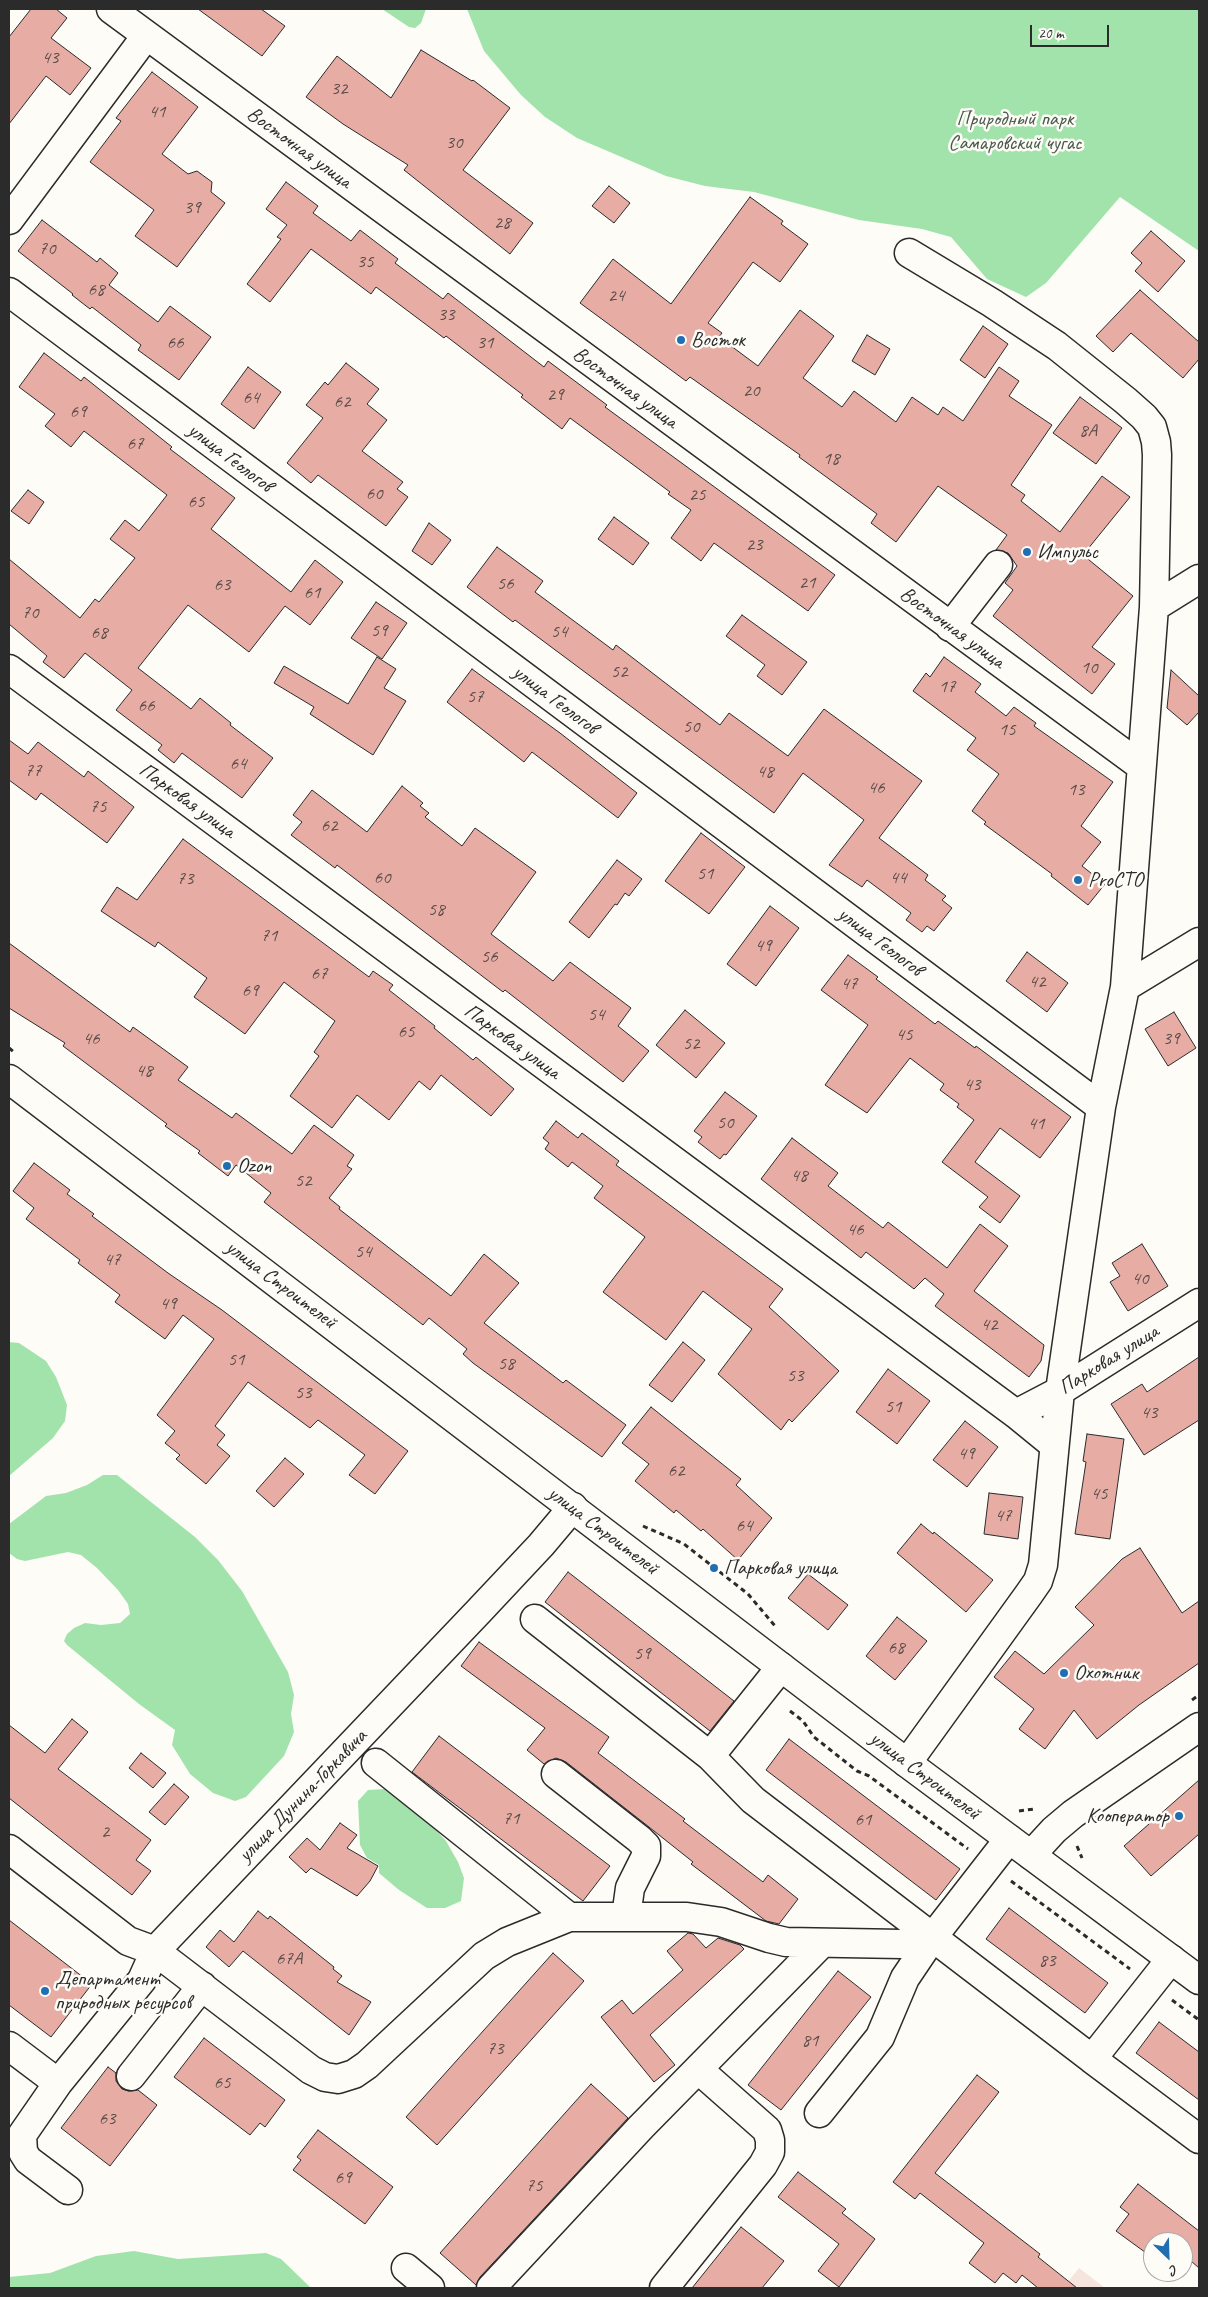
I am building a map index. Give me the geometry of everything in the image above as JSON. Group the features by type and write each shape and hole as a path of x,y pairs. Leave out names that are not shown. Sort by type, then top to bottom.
{"street":[{"name":"Восточная улица","path":"111,9 1141,766"},
{"path":"9,220 146,36"},
{"path":"907,1763 1038,1581 1043,1565 1060,1391 1101,1107 1125,987 1154,607 1157,455 1152,427 1144,417 1057,346 992,302 909,253"},
{"name":"улица Геологов","path":"9,292 1101,1107"},
{"path":"950,627 998,565"},
{"path":"1154,607 1199,579"},
{"name":"Парковая улица","path":"9,670 1016,1414 1054,1445"},
{"path":"1125,987 1199,942"},
{"name":"улица Строителей","path":"9,1079 907,1763 1199,1980"},
{"name":"Парковая улица","path":"1016,1414 1060,1391 1199,1303"},
{"name":"улица Дунина-Горкавича","path":"68,2190 28,2160 23,2152 22,2135 58,2083 142,1980 155,1951 498,1591 573,1507"},
{"path":"535,1619 710,1756 753,1800 932,1938 1199,2139"},
{"path":"710,1756 781,1667"},
{"path":"1031,1855 1054,1830 1073,1814 1199,1727"},
{"path":"376,1763 569,1917"},
{"path":"556,1774 640,1838 646,1846 646,1856 630,1888 626,1917"},
{"path":"819,2113 880,2037 904,1978 932,1938 1009,1839"},
{"path":"9,1848 128,1941 155,1951 311,2070 325,2077 338,2079 354,2074 367,2064 484,1956 507,1942 569,1917 687,1917 720,1922 777,1940 822,1944 902,1944 932,1938"},
{"path":"491,2288 641,2128 822,1944"},
{"path":"1092,2058 1171,1959"},
{"path":"131,2076 202,1986"},
{"path":"9,2046 58,2083"},
{"path":"664,2288 763,2165 770,2152 770,2140 767,2130 699,2070"},
{"path":"406,2268 430,2288"}],"path":[{"path":"763,1690 803,1721 814,1736 857,1771 869,1776 1199,2020"}],"shaded area":[{"path":"1079,2268 1105,2288 1063,2288"}],"green space":[{"path":"382,9 426,9 421,23 415,28 409,27"},
{"name":"Природный парк Самаровский чугас","path":"467,9 1199,9 1199,251 1120,197 1046,283 1026,297 987,279 951,237 922,229 859,220 754,192 705,186 666,176 577,138 545,117 521,95 484,51"},
{"path":"9,1342 19,1343 46,1361 56,1377 67,1405 65,1421 53,1438 9,1476"},
{"path":"103,1475 117,1475 195,1537 218,1560 242,1591 288,1672 294,1695 291,1714 294,1732 284,1756 246,1797 235,1801 213,1793 190,1774 172,1745 175,1730 139,1704 64,1641 67,1634 74,1628 85,1623 101,1625 120,1623 130,1614 128,1604 118,1590 97,1568 81,1555 68,1552 25,1561 17,1559 9,1553 9,1524 46,1496 66,1493 87,1485"},
{"path":"385,1789 423,1816 446,1841 458,1862 464,1878 461,1901 445,1908 427,1908 399,1890 379,1873 379,1865 367,1858 360,1845 358,1801 368,1790"},
{"path":"134,2251 178,2259 266,2253 281,2259 311,2288 9,2288 9,2277 50,2273 96,2256"}],"building":[{"path":"31,9 56,9 67,18 51,38 91,68 70,95 46,76 9,124 9,37"},
{"path":"198,9 261,9 285,26 262,56"},
{"path":"421,50 473,80 510,108 463,170 533,223 510,254 404,170 408,165 343,124 306,97 337,56 391,98"},
{"path":"152,72 198,107 162,154 188,174 197,171 212,182 211,192 225,203 177,267 135,236 154,210 90,162 121,121 116,118"},
{"path":"286,182 318,206 313,213 351,241 360,230 398,259 395,263 443,299 448,293 544,367 548,361 607,405 605,407 835,575 808,611 714,543 701,561 671,538 691,510 668,494 670,492 570,418 562,429 521,397 523,395 446,336 444,338 376,287 371,294 311,249 270,302 247,284 281,239 277,237 287,225 266,209"},
{"path":"609,186 630,203 614,223 592,206"},
{"path":"750,197 783,221 781,224 808,244 780,282 753,262 708,323 722,333 719,337 758,366 800,310 834,336 803,378 842,407 854,391 896,422 912,397 938,415 943,407 963,421 999,367 1019,381 1009,396 1052,425 1011,485 1025,495 1021,501 1060,532 1102,476 1130,497 1083,555 1133,596 1092,647 1115,664 1092,694 993,616 1013,590 1005,583 1017,566 1008,553 996,550 1007,535 938,486 896,542 871,523 877,514 799,457 800,455 690,377 686,381 580,303 613,259 671,304"},
{"path":"42,220 97,262 100,258 118,273 109,285 158,322 170,306 211,337 179,380 138,350 141,345 92,307 90,309 18,251"},
{"path":"1151,231 1185,261 1158,292 1135,271 1142,263 1131,253"},
{"path":"1140,290 1199,342 1199,359 1183,378 1131,333 1113,352 1096,336"},
{"path":"983,326 1008,344 985,378 960,360"},
{"path":"867,335 890,349 875,375 852,361"},
{"path":"44,353 81,381 84,377 172,447 170,449 235,498 211,529 291,592 315,560 343,582 310,625 285,606 249,652 188,605 138,668 191,709 200,698 231,723 230,725 273,758 242,798 182,753 174,763 158,750 162,745 116,710 132,690 85,653 64,678 43,662 47,656 9,624 9,559 80,618 95,599 99,602 135,558 110,539 125,520 139,531 167,495 84,431 71,447 45,426 55,414 19,387"},
{"path":"346,363 379,389 367,404 387,420 362,451 403,482 397,489 408,497 386,526 318,475 311,483 287,463 323,418 306,405 325,382 328,385"},
{"path":"248,367 281,392 254,429 221,404"},
{"path":"1080,397 1122,428 1096,464 1053,433"},
{"path":"28,490 44,502 29,524 11,511"},
{"path":"614,517 649,543 633,565 598,539"},
{"path":"429,523 451,540 432,565 412,551"},
{"path":"497,547 543,581 535,592 613,650 616,645 720,725 729,713 788,756 824,709 922,781 879,838 928,875 925,880 946,896 942,900 952,908 934,931 927,926 922,932 906,920 911,913 867,880 862,887 829,865 864,820 803,773 774,813 515,620 513,622 467,587"},
{"path":"376,602 407,623 382,659 351,638"},
{"path":"742,615 807,662 782,695 757,676 765,665 726,636"},
{"path":"377,657 396,669 384,688 406,701 373,755 310,714 314,707 274,683 284,666 348,704"},
{"path":"944,657 981,684 975,692 1006,716 1014,707 1036,723 1034,726 1113,782 1081,826 1101,842 1082,866 1105,884 1088,905 1051,876 1052,874 984,824 986,822 972,811 999,774 967,750 976,738 913,691 926,673 930,677"},
{"path":"472,669 560,733 637,793 618,818 532,752 524,762 447,702"},
{"path":"1171,670 1199,696 1199,712 1187,725 1167,708"},
{"path":"9,740 28,754 38,742 84,777 88,771 134,807 107,843 41,793 36,800 9,780"},
{"path":"402,786 423,803 420,806 429,813 425,817 462,846 475,828 536,872 491,934 553,981 570,962 631,1008 618,1026 649,1051 623,1082 505,990 503,992 337,865 335,868 291,835 302,822 293,815 312,790 367,832"},
{"path":"701,833 745,867 709,914 665,881"},
{"path":"183,839 369,977 373,971 393,985 389,990 435,1026 434,1028 473,1060 476,1057 514,1089 491,1116 441,1075 430,1090 419,1081 389,1120 357,1095 332,1128 290,1096 319,1056 314,1052 335,1021 284,982 245,1034 194,997 207,978 158,942 155,947 101,911 117,887 137,900"},
{"path":"617,860 642,879 629,896 625,893 617,905 615,904 589,938 569,922"},
{"path":"770,906 799,928 756,986 727,964"},
{"path":"9,943 130,1032 133,1027 188,1067 178,1080 232,1118 236,1113 292,1154 314,1125 354,1155 347,1166 352,1169 329,1198 340,1207 339,1209 451,1296 484,1254 519,1283 484,1323 563,1383 566,1380 626,1425 602,1457 473,1363 463,1354 467,1349 429,1318 423,1325 264,1202 271,1193 236,1165 228,1176 198,1153 200,1151 165,1126 167,1124 63,1046 65,1043 9,1008"},
{"path":"1027,952 1068,983 1047,1012 1006,981"},
{"path":"848,955 935,1024 938,1021 975,1048 976,1046 1071,1117 1040,1158 1000,1128 975,1162 1020,1196 1000,1223 979,1207 988,1197 942,1162 974,1120 957,1107 959,1104 940,1090 944,1084 910,1058 867,1113 825,1085 868,1025 821,990"},
{"path":"685,1010 725,1043 696,1078 656,1045"},
{"path":"1174,1012 1196,1048 1168,1066 1145,1029"},
{"path":"725,1092 757,1116 726,1155 724,1154 720,1159 698,1142 702,1137 694,1131"},
{"path":"556,1121 578,1138 582,1133 619,1161 616,1165 783,1289 769,1307 839,1371 792,1422 789,1419 781,1430 718,1374 752,1329 703,1291 666,1340 603,1292 645,1237 594,1198 603,1186 572,1162 568,1167 545,1149 549,1143 543,1138"},
{"path":"792,1138 838,1173 828,1186 883,1228 888,1222 947,1268 980,1224 1008,1246 974,1291 1044,1345 1041,1361 1029,1377 935,1306 944,1294 925,1278 914,1289 866,1252 861,1258 761,1179"},
{"path":"34,1163 70,1190 67,1194 94,1214 92,1216 168,1273 222,1310 408,1451 375,1494 349,1475 365,1455 318,1420 310,1428 248,1382 215,1426 225,1435 217,1445 230,1456 206,1484 176,1459 180,1455 165,1443 175,1431 157,1415 214,1339 183,1315 165,1339 115,1302 120,1295 78,1263 80,1260 26,1219 34,1208 13,1191"},
{"path":"1142,1244 1168,1286 1128,1311 1110,1282 1120,1276 1112,1263"},
{"path":"683,1342 705,1360 672,1402 649,1385"},
{"path":"1199,1357 1199,1420 1144,1455 1111,1404 1142,1384 1147,1392"},
{"path":"888,1369 930,1401 897,1444 856,1412"},
{"path":"651,1407 741,1479 736,1485 772,1518 738,1560 703,1529 701,1531 676,1510 674,1513 635,1481 649,1464 622,1443"},
{"path":"965,1421 998,1447 967,1487 933,1460"},
{"path":"1087,1434 1124,1439 1110,1539 1075,1534 1086,1462 1083,1461"},
{"path":"285,1458 304,1474 274,1507 256,1491"},
{"path":"989,1493 1023,1497 1018,1539 984,1534"},
{"path":"921,1524 933,1534 934,1532 993,1580 966,1612 897,1553"},
{"path":"1140,1548 1182,1613 1199,1601 1199,1663 1139,1705 1097,1739 1074,1710 1045,1749 1019,1729 1034,1709 994,1677 1015,1651 1044,1674 1094,1625 1075,1607 1122,1559"},
{"path":"568,1572 734,1701 710,1731 545,1602"},
{"path":"808,1574 848,1605 828,1630 788,1598"},
{"path":"897,1617 927,1641 895,1680 866,1656"},
{"path":"479,1642 609,1737 598,1753 685,1819 683,1821 763,1882 768,1875 798,1899 779,1924 766,1921 691,1864 693,1862 566,1762 556,1758 544,1764 527,1750 545,1728 461,1666"},
{"path":"72,1719 88,1732 58,1769 151,1840 136,1860 151,1871 132,1895 9,1798 9,1725 45,1753"},
{"path":"439,1736 610,1866 583,1901 412,1772"},
{"path":"789,1739 960,1869 936,1900 766,1770"},
{"path":"141,1753 166,1773 153,1788 129,1768"},
{"name":"Кооператор","path":"1199,1780 1199,1834 1151,1876 1124,1846"},
{"path":"174,1784 189,1797 165,1825 149,1812"},
{"path":"340,1823 357,1835 347,1848 378,1866 370,1881 357,1896 311,1868 306,1873 289,1857 307,1838 320,1850"},
{"path":"1009,1908 1108,1983 1085,2013 986,1939"},
{"path":"258,1911 268,1919 270,1916 334,1967 333,1969 342,1976 337,1982 371,2002 349,2035 243,1951 229,1967 206,1947 220,1930 234,1942"},
{"path":"9,1920 92,1984 51,2037 9,2005"},
{"path":"688,1933 693,1934 706,1948 718,1938 740,1945 744,1949 650,2035 675,2065 654,2082 601,2017 622,2000 633,2014 683,1970 667,1951"},
{"path":"553,1953 584,1981 437,2145 406,2117"},
{"path":"838,1971 871,1997 781,2110 748,2085"},
{"path":"1159,2022 1199,2052 1199,2100 1136,2053"},
{"path":"204,2038 285,2100 265,2127 260,2123 250,2135 174,2077"},
{"path":"108,2067 116,2073 116,2081 122,2089 129,2091 138,2090 157,2105 110,2166 61,2128"},
{"path":"977,2075 999,2092 935,2173 1040,2254 1038,2257 1077,2288 1038,2288 1022,2275 1016,2283 1003,2273 995,2283 969,2263 984,2243 920,2193 915,2199 893,2182"},
{"path":"591,2084 628,2118 480,2277 476,2285 440,2253"},
{"path":"318,2130 393,2187 365,2224 293,2170 301,2160 297,2157"},
{"path":"798,2172 846,2209 842,2213 875,2239 839,2287 818,2271 839,2244 778,2197"},
{"path":"1138,2184 1199,2231 1199,2268 1193,2263 1193,2232 1143,2232 1143,2251 1116,2231 1129,2214 1120,2207"},
{"path":"741,2227 784,2261 762,2288 692,2288"}],"place":[{"name":"Восток","path":"681,340"},
{"name":"Импульс","path":"1027,552"},
{"name":"ProСТО","path":"1078,880"},
{"name":"Ozon","path":"227,1166"},
{"name":"Парковая улица","path":"714,1568"},
{"name":"Охотник","path":"1064,1673"},
{"name":"Кооператор","path":"1179,1816"},
{"name":"Департамент природных ресурсов","path":"45,1991"}]}
